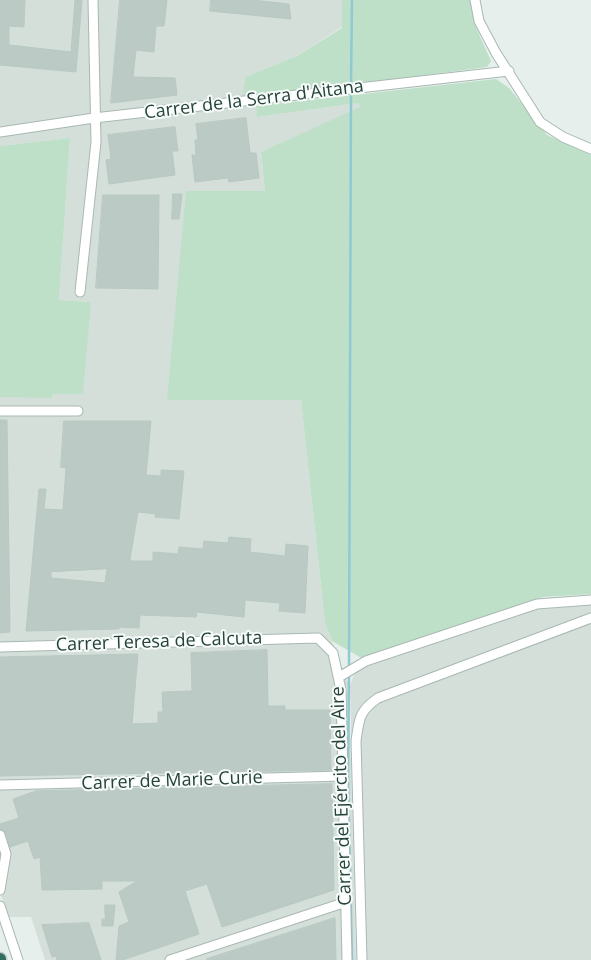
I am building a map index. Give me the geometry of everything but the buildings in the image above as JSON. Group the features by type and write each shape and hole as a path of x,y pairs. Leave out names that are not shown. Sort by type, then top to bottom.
{"street":[{"path":"80,292 96,142 93,0"},
{"path":"475,0 479,21 496,54 509,71 540,122 563,137 591,149"},
{"name":"Carrer de la Serra d'Aitana","path":"0,132 94,118 509,71"},
{"path":"0,411 78,411"},
{"path":"339,677 366,662 538,604 591,600"},
{"path":"362,960 356,741 358,720 365,707 378,698 591,618"},
{"name":"Carrer del Ejército del Aire","path":"318,638 333,653 341,690 347,960"},
{"name":"Carrer Teresa de Calcuta","path":"0,647 318,638"},
{"name":"Carrer de Marie Curie","path":"0,785 343,776"},
{"path":"0,835 6,854 0,890"},
{"path":"170,960 346,902"},
{"path":"0,906 18,960"}],"shaded area":[{"path":"0,0 342,0 342,27 297,56 245,77 243,95 265,96 256,106 258,117 358,103 360,108 261,152 265,191 167,400 301,400 325,623 349,686 356,960 45,960 31,917 9,917 0,892 0,397 52,397 91,302 59,300 70,138 0,146"},
{"path":"591,605 591,960 357,960 350,686 354,674 362,668 539,609"}],"green space":[{"path":"342,0 471,0 474,23 491,61 487,67 265,96 243,95 245,77 297,56 342,28"},
{"path":"496,79 509,88 547,135 591,155 591,594 543,597 363,659 332,641 325,623 301,400 167,400 186,191 265,191 261,152 360,107 358,103 257,117 256,106"},
{"path":"70,138 59,300 91,302 83,394 53,394 52,398 0,397 0,146"}],"waterway":[{"path":"351,86 352,0"},
{"path":"349,668 351,91"},
{"path":"349,674 348,774 352,960"}]}
